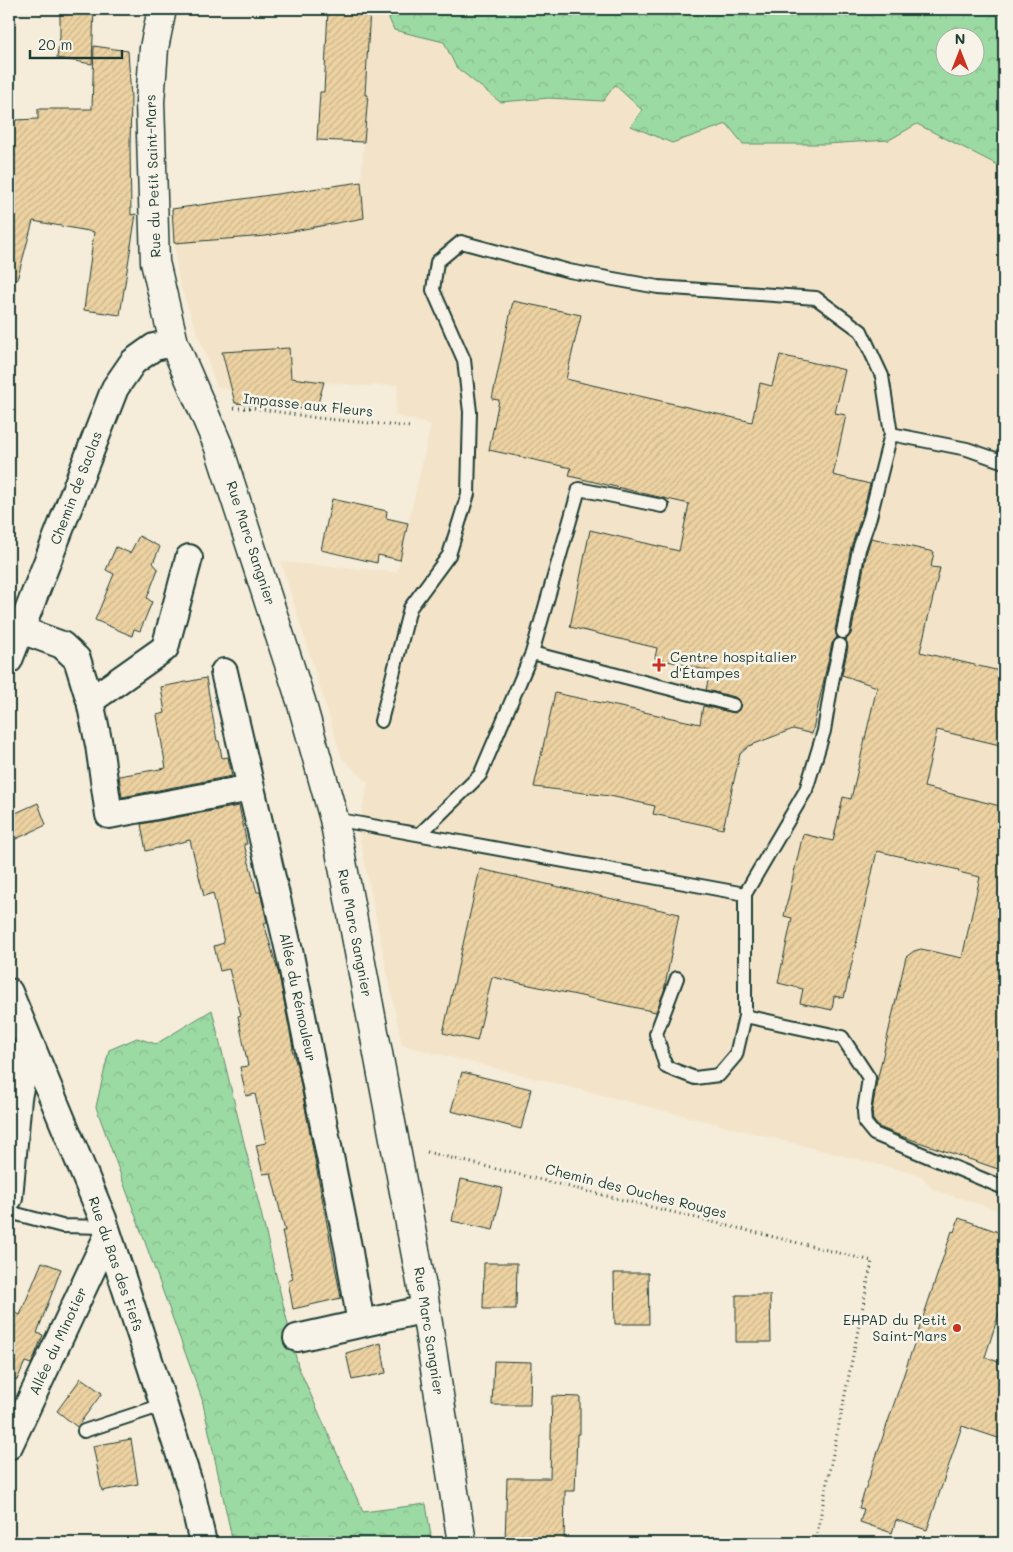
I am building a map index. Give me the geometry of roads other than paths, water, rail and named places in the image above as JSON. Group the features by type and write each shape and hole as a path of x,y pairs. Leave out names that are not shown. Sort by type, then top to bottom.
{"street":[{"name":"Rue du Petit Saint-Mars","path":"162,9 154,48 150,102 155,262 174,343"},
{"name":"Rue Marc Sangnier","path":"174,343 218,445 275,615 334,819 426,1309 462,1543"},
{"name":"Chemin de Saclas","path":"9,660 115,388 133,362 154,347 174,343"},
{"path":"90,702 165,648 189,558"},
{"path":"21,630 62,645 77,659 90,702 110,815 251,788"},
{"name":"Allée du Rémouleur","path":"224,672 290,955 349,1252 361,1324"},
{"name":"Rue du Bas des Fiefs","path":"9,992 107,1231 190,1486 203,1543"},
{"path":"9,1198 18,1098 29,1042"},
{"name":"Allée du Minotier","path":"9,1446 107,1231"},
{"path":"297,1338 426,1309"}],"lane":[{"path":"382,721 410,608 449,555 468,494 470,412 464,360 433,290 437,262 461,242 569,271 658,287 816,298 861,331 882,376 891,434 870,517 859,549 843,632"},
{"path":"891,434 967,449 1004,462"},
{"path":"420,834 480,774 532,653 579,489 662,506"},
{"path":"678,978 656,1034 666,1067 695,1078 719,1075 736,1055 745,1016 745,894 806,790 824,731 840,645"},
{"path":"532,653 733,705"},
{"path":"334,819 745,894"},
{"path":"745,1016 842,1037 869,1078 864,1111 865,1122 874,1134 1004,1188"},
{"path":"9,1212 62,1226 107,1231"},
{"path":"84,1431 163,1405"}],"place":[{"name":"Centre hospitalier d'Étampes","path":"659,665"},
{"name":"EHPAD du Petit Saint-Mars","path":"957,1328"}]}
